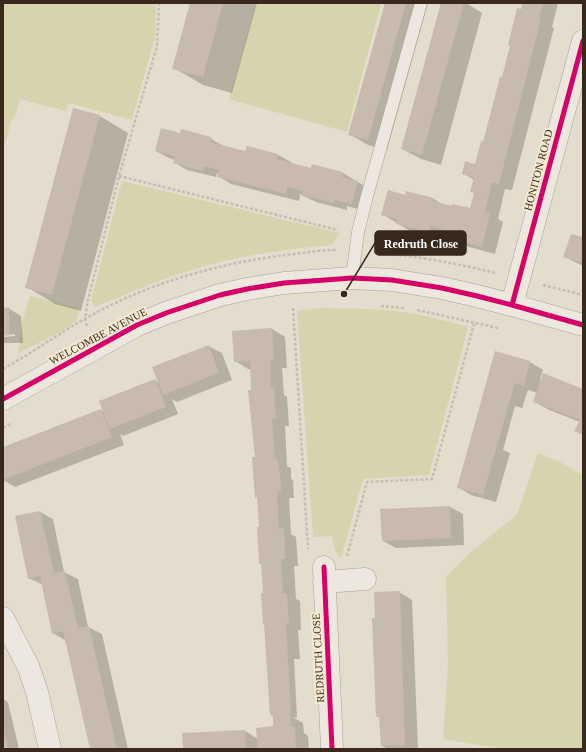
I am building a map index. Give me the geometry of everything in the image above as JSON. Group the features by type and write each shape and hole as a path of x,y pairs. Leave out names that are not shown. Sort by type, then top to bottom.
{"street":[{"name":"HONITON ROAD","path":"512,305 583,40"},
{"name":"WELCOMBE AVENUE","path":"3,399 137,325 151,319 220,295 284,283 352,278 410,282 512,305 583,325"},
{"path":"329,576 365,579"},
{"name":"REDRUTH CLOSE","path":"329,576 332,749"},
{"path":"3,618 28,666 37,692 50,749"}],"lane":[{"path":"352,278 358,232 367,196 421,3"}],"path":[{"path":"94,349 85,319 88,300 120,176 157,46 159,3"},
{"path":"120,176 345,231"},
{"path":"377,306 406,309"},
{"path":"293,308 309,555 329,576 346,558 367,482 432,479 474,324 414,310"},
{"path":"286,309 301,308"},
{"path":"3,428 16,421"}],"shaded area":[{"path":"3,3 156,3 155,37 132,120 69,103 66,111 20,99 15,117 11,121 3,152"},
{"path":"256,3 381,3 347,132 229,99"},
{"path":"122,181 340,233 332,245 261,254 208,265 167,278 95,307 91,301"},
{"path":"30,296 79,308 78,316 77,319 66,329 18,353 22,323"},
{"path":"320,308 395,311 468,327 429,475 363,479 341,558 336,551 332,536 313,537 297,311"},
{"path":"538,453 560,462 583,475 583,749 503,749 443,739 448,664 446,577 471,552 514,517 518,512"}],"building":[{"path":"190,3 223,3 203,77 172,69"},
{"path":"385,3 406,3 368,140 348,135"},
{"path":"441,3 464,3 422,155 401,149"},
{"path":"522,3 543,3 539,19 541,19 499,184 492,182 485,212 490,213 482,247 444,237 445,230 430,226 429,232 396,224 397,219 381,215 388,190 405,195 406,191 434,198 433,201 452,206 452,204 470,208 474,193 470,192 474,177 462,174 465,161 475,164 481,141 483,142 500,77 502,77 510,46 508,45 517,8 521,9"},
{"path":"73,108 100,115 52,295 25,288"},
{"path":"161,128 180,133 181,129 211,137 210,142 245,151 247,146 278,154 277,159 311,168 312,164 343,172 342,177 358,181 352,204 334,200 334,203 302,195 303,191 287,187 286,194 217,177 219,170 204,166 203,171 173,163 175,156 155,151"},
{"path":"571,234 583,237 583,263 563,257"},
{"path":"9,307 10,335 3,336 3,308"},
{"path":"272,328 274,361 270,361 271,388 274,388 276,419 272,419 275,459 278,459 280,471 281,491 277,491 279,529 284,528 285,559 281,559 283,593 287,593 289,623 286,623 290,714 291,727 295,727 296,749 258,749 256,728 273,726 273,715 270,715 261,593 263,593 261,564 259,564 257,527 259,527 258,511 257,497 255,498 252,457 255,457 248,390 251,390 250,361 234,362 232,331"},
{"path":"209,345 219,373 163,395 152,367"},
{"path":"495,351 530,361 524,386 515,383 483,495 457,488"},
{"path":"543,373 583,389 583,435 574,431 580,420 533,402"},
{"path":"155,379 166,407 110,429 99,401"},
{"path":"101,409 112,437 3,480 3,447"},
{"path":"450,506 451,538 382,541 380,509"},
{"path":"40,511 54,573 65,571 78,628 89,626 117,749 90,749 63,631 52,634 40,576 28,579 15,516"},
{"path":"400,591 405,745 381,746 379,717 376,717 372,618 375,618 374,592"},
{"path":"245,730 246,749 183,749 182,733"},
{"path":"4,731 8,749 3,749"}],"cycle path":[{"path":"512,305 583,41"},
{"path":"3,399 137,325 166,313 220,295 284,283 352,278 392,280 442,288 477,296 583,325"},
{"path":"324,567 332,749"}],"place":[{"name":"Redruth Close","path":"344,294"}]}
